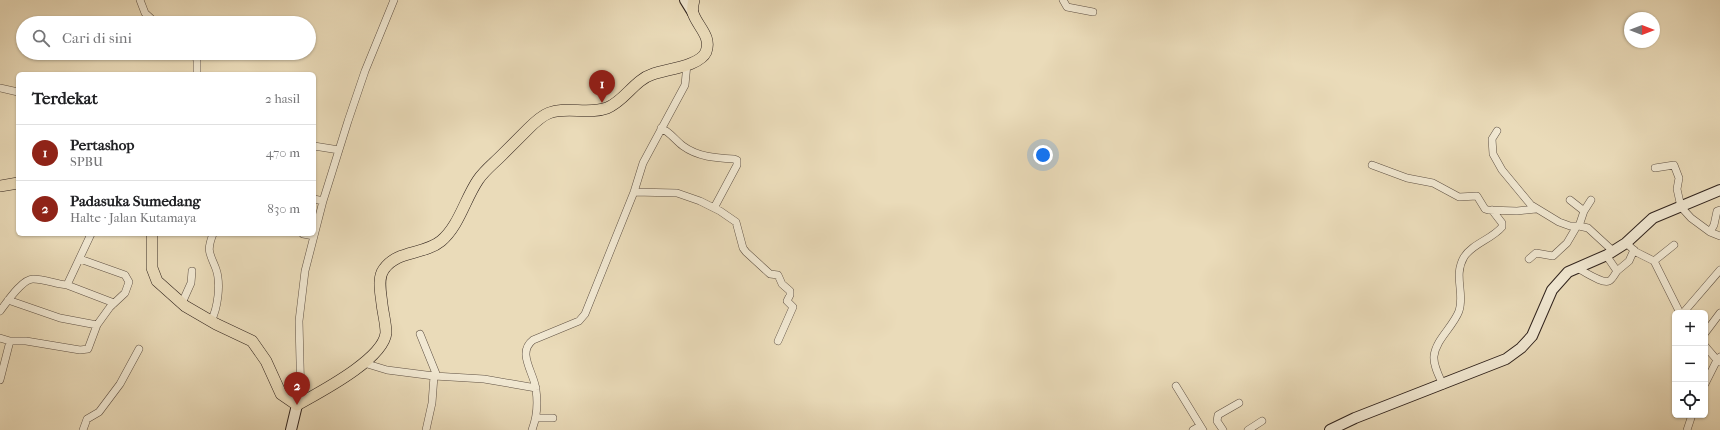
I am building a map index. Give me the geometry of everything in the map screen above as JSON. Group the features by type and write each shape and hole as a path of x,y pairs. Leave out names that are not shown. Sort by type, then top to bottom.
{"main road":[{"path":"152,236 153,274 160,285 182,303 211,321 256,345 281,394 299,404 328,388 364,363 379,347 386,333 380,288 382,271 389,263 400,257 427,248 443,239 453,225 481,175 528,129 548,113 564,111 595,111 605,109 618,101 638,83 652,74 687,64 701,58 707,50 707,46 704,33 693,13 694,0"},
{"path":"0,186 16,183"}],"street":[{"path":"140,0 145,13 148,16"},
{"path":"316,228 338,150 365,71 394,0"},
{"path":"685,0 693,13"},
{"path":"1062,0 1067,7 1093,12"},
{"path":"197,60 197,72"},
{"path":"534,429 537,402 536,388 526,360 528,345 533,340 579,321 585,314 634,192 643,163 685,85 687,64"},
{"path":"0,88 16,92"},
{"path":"661,128 670,133 685,147 700,154 714,158 737,160 737,165 717,209"},
{"path":"1497,131 1492,139 1493,154 1502,170 1536,209 1559,222 1570,226 1584,226 1591,230 1610,253 1617,272"},
{"path":"316,146 338,150"},
{"path":"1372,165 1407,178 1432,184 1459,197 1477,196 1485,208 1492,210 1517,211 1536,209"},
{"path":"1655,168 1674,165 1679,178 1677,189 1681,207 1691,218 1710,232 1720,236"},
{"path":"1330,430 1355,418 1501,362 1521,348 1532,336 1556,284 1568,272 1610,253 1630,246 1653,218 1720,190"},
{"path":"634,192 677,193 717,209 736,222 743,248 746,252 770,274 778,276 782,284 790,291 787,301 793,307 778,341"},
{"path":"316,199 323,200"},
{"path":"1570,200 1584,210"},
{"path":"1529,259 1536,253 1553,256 1567,243 1578,226 1584,210 1591,200"},
{"path":"1442,385 1434,361 1435,350 1459,311 1459,272 1463,259 1469,252 1502,227 1502,222 1492,210"},
{"path":"1710,232 1714,225 1717,211 1720,210"},
{"path":"67,286 89,236"},
{"path":"211,321 216,309 218,298 216,272 208,251 212,236"},
{"path":"291,430 299,404 299,321 305,271 314,236"},
{"path":"1654,261 1674,245"},
{"path":"1630,246 1654,261 1680,310"},
{"path":"1576,268 1607,282 1629,261 1630,246"},
{"path":"0,338 10,341 26,341 86,350 97,325 127,290 129,282 127,276 80,259"},
{"path":"1685,310 1720,270"},
{"path":"182,303 191,283 192,271"},
{"path":"0,311 23,284 32,279 67,286 114,304"},
{"path":"8,300 60,318 97,325"},
{"path":"1708,329 1720,313"},
{"path":"420,334 436,376 426,430"},
{"path":"0,380 10,341"},
{"path":"83,430 87,419 99,412 120,384 139,349"},
{"path":"1706,382 1719,359 1708,349"},
{"path":"364,363 387,370 436,376 484,379 536,388"},
{"path":"1176,386 1202,428 1193,430"},
{"path":"1223,430 1217,421 1218,415 1239,403"},
{"path":"536,418 553,418"},
{"path":"1687,430 1691,418"},
{"path":"1248,430 1262,421"}],"place":[{"name":"Pertashop","path":"602,103"},
{"name":"Padasuka Sumedang","path":"297,405"}]}
